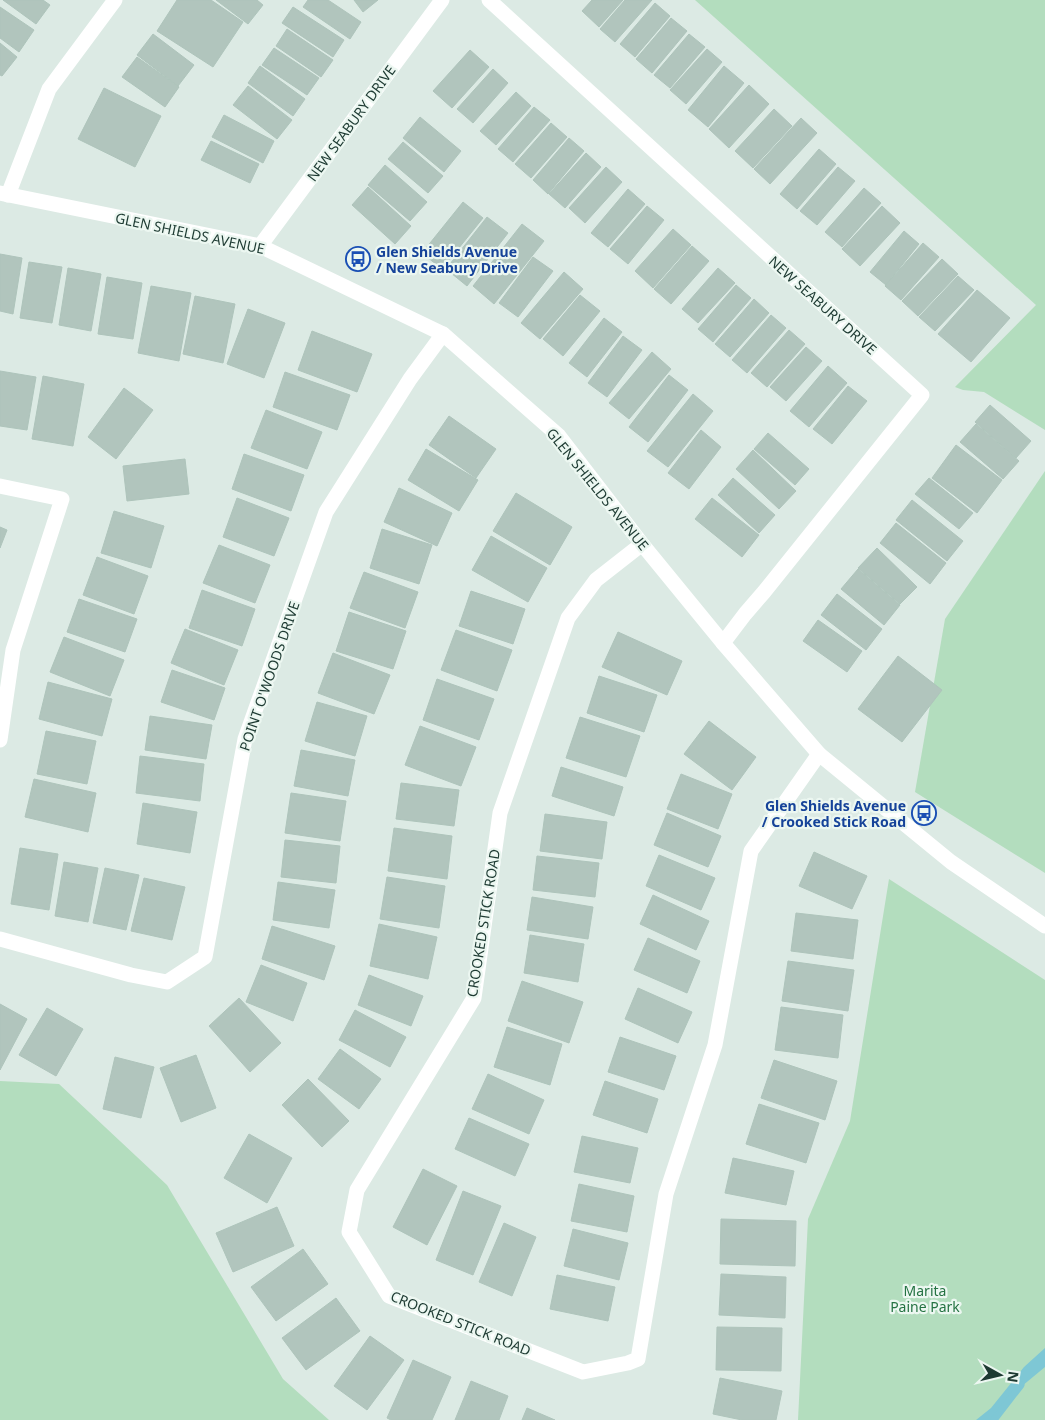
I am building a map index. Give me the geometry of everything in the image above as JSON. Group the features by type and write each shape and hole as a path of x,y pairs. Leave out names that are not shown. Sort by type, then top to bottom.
{"street":[{"path":"4,194 49,89 115,0"},
{"name":"NEW SEABURY DRIVE","path":"260,246 442,0"},
{"name":"NEW SEABURY DRIVE","path":"489,0 922,395 723,643"},
{"name":"GLEN SHIELDS AVENUE","path":"4,194 260,246 443,334 559,436 642,544 723,643 819,754 951,862 1045,926"},
{"name":"POINT O'WOODS DRIVE","path":"0,939 131,975 168,982 205,958 245,738 326,512 410,379 443,334"},
{"path":"0,486 62,500 13,650 0,740"},
{"name":"CROOKED STICK ROAD","path":"642,544 596,580 568,618 500,814 474,998 358,1190 349,1232 389,1296 583,1372 628,1363 638,1359 666,1194 715,1045 751,851 819,754"}],"green space":[{"path":"695,0 1045,0 1045,430 984,392 963,390 955,387 1036,305"},
{"path":"1045,471 1045,873 915,792 945,619"},
{"name":"Marita Paine Park","path":"889,879 1045,980 1045,1420 798,1420 808,1219 850,1121"},
{"path":"0,1081 59,1084 167,1185 283,1379 329,1420 0,1420"}],"water":[{"path":"1045,1348 1045,1367 1011,1395 991,1420 976,1420 991,1408 1024,1367"}],"building":[{"path":"3,0 43,0 50,5 36,24"},
{"path":"177,0 211,0 243,22 213,67 157,31"},
{"path":"216,0 257,0 263,5 248,24"},
{"path":"308,0 328,0 361,22 350,39 303,7"},
{"path":"354,0 378,0 363,12"},
{"path":"592,0 623,0 599,27 582,11"},
{"path":"625,0 652,0 615,42 600,29"},
{"path":"655,3 670,16 635,57 620,44"},
{"path":"0,7 34,30 19,52 0,38"},
{"path":"293,7 344,40 333,57 282,23"},
{"path":"671,18 687,31 652,73 636,59"},
{"path":"287,29 333,60 321,77 276,46"},
{"path":"153,34 194,65 178,86 137,55"},
{"path":"689,34 705,47 670,88 654,75"},
{"path":"0,43 17,57 2,76 0,75"},
{"path":"274,48 319,78 307,95 262,65"},
{"path":"707,49 722,62 686,104 670,90"},
{"path":"470,50 489,67 452,108 433,91"},
{"path":"137,57 179,87 165,107 122,77"},
{"path":"260,66 305,99 293,116 248,83"},
{"path":"724,66 744,83 708,127 688,110"},
{"path":"493,69 508,83 473,123 457,109"},
{"path":"749,85 769,104 729,148 709,129"},
{"path":"248,86 292,120 277,139 233,105"},
{"path":"104,88 161,116 135,167 78,139"},
{"path":"516,92 531,106 496,145 480,131"},
{"path":"534,107 550,120 513,162 498,149"},
{"path":"774,109 792,126 753,168 735,151"},
{"path":"224,115 274,141 263,163 212,137"},
{"path":"420,117 461,151 444,172 403,138"},
{"path":"801,118 817,133 770,184 754,169"},
{"path":"551,123 567,137 531,178 515,164"},
{"path":"569,138 584,151 548,194 533,180"},
{"path":"211,141 259,164 250,183 201,160"},
{"path":"403,142 443,176 428,193 388,159"},
{"path":"819,149 836,164 797,209 780,194"},
{"path":"586,153 601,167 565,208 549,194"},
{"path":"385,165 427,202 410,221 368,185"},
{"path":"606,167 622,182 585,223 569,208"},
{"path":"838,167 855,181 817,225 800,211"},
{"path":"368,187 411,226 395,244 352,205"},
{"path":"864,188 881,203 842,247 825,232"},
{"path":"628,189 645,204 608,247 591,233"},
{"path":"463,202 483,218 442,269 422,253"},
{"path":"647,206 664,220 628,264 610,249"},
{"path":"882,206 900,223 860,266 842,249"},
{"path":"487,217 508,233 467,286 446,269"},
{"path":"522,224 544,241 494,304 473,286"},
{"path":"673,229 691,245 653,288 635,271"},
{"path":"904,231 919,244 886,285 870,272"},
{"path":"923,243 939,257 901,300 885,286"},
{"path":"692,246 709,261 671,304 654,289"},
{"path":"0,254 22,258 13,314 0,311"},
{"path":"533,257 553,271 518,317 499,303"},
{"path":"942,259 958,274 918,316 902,301"},
{"path":"29,262 62,267 52,323 20,318"},
{"path":"68,268 101,274 91,331 59,325"},
{"path":"718,268 735,283 698,323 682,309"},
{"path":"564,272 583,289 540,339 521,323"},
{"path":"958,276 974,290 935,331 919,317"},
{"path":"107,277 142,283 133,339 98,334"},
{"path":"736,285 751,298 713,342 698,329"},
{"path":"151,286 191,293 179,361 138,353"},
{"path":"977,290 1010,318 971,362 938,334"},
{"path":"580,295 600,311 563,356 543,339"},
{"path":"195,296 235,304 223,363 183,354"},
{"path":"754,299 769,313 730,357 715,344"},
{"path":"248,309 285,323 264,378 227,364"},
{"path":"771,315 786,328 747,373 732,360"},
{"path":"604,318 622,332 587,377 569,363"},
{"path":"789,330 805,344 767,387 751,373"},
{"path":"312,331 372,354 357,392 298,370"},
{"path":"623,336 642,350 607,397 588,383"},
{"path":"806,347 822,361 786,401 770,387"},
{"path":"652,352 671,369 629,419 609,403"},
{"path":"828,366 847,383 809,427 790,411"},
{"path":"0,371 36,377 27,430 0,426"},
{"path":"285,372 350,395 337,430 273,407"},
{"path":"669,375 688,390 648,442 629,427"},
{"path":"43,376 84,384 73,446 32,439"},
{"path":"848,386 867,401 832,444 813,429"},
{"path":"124,388 153,410 116,459 88,437"},
{"path":"693,394 713,411 668,467 647,451"},
{"path":"990,405 1031,441 1016,458 975,422"},
{"path":"266,410 322,432 307,469 251,448"},
{"path":"449,416 496,449 476,478 429,445"},
{"path":"976,424 1019,461 1003,479 960,442"},
{"path":"701,430 721,447 689,489 668,473"},
{"path":"768,433 809,469 795,485 754,449"},
{"path":"956,445 1002,480 977,513 932,478"},
{"path":"426,449 478,480 459,511 408,480"},
{"path":"753,450 796,491 779,509 736,469"},
{"path":"244,454 304,475 291,511 232,489"},
{"path":"185,459 189,494 127,501 123,466"},
{"path":"733,478 775,515 759,533 718,495"},
{"path":"929,478 973,513 959,529 915,494"},
{"path":"399,488 452,513 437,546 384,522"},
{"path":"516,493 572,527 550,565 493,531"},
{"path":"237,498 289,518 274,556 223,537"},
{"path":"712,498 759,535 742,557 695,519"},
{"path":"912,500 963,541 947,561 896,520"},
{"path":"114,511 164,526 151,568 101,553"},
{"path":"896,523 946,563 930,584 880,543"},
{"path":"0,527 7,530 0,548"},
{"path":"382,529 432,545 419,584 370,568"},
{"path":"491,536 547,568 528,602 472,570"},
{"path":"219,545 270,565 255,603 203,583"},
{"path":"877,548 917,587 900,604 858,568"},
{"path":"97,557 148,576 134,614 83,595"},
{"path":"858,569 900,605 884,625 841,589"},
{"path":"364,572 418,592 405,628 350,608"},
{"path":"202,590 255,609 242,646 189,628"},
{"path":"471,591 525,609 513,644 459,626"},
{"path":"837,594 882,629 866,650 821,615"},
{"path":"79,599 137,619 125,652 67,632"},
{"path":"349,612 406,631 393,669 336,651"},
{"path":"818,620 862,651 847,672 803,641"},
{"path":"185,629 238,650 224,685 171,663"},
{"path":"456,630 512,650 497,691 441,670"},
{"path":"618,632 682,661 667,695 602,667"},
{"path":"64,637 124,660 110,696 50,672"},
{"path":"333,653 390,675 374,714 318,693"},
{"path":"898,656 942,690 902,742 858,709"},
{"path":"172,670 225,688 214,720 161,702"},
{"path":"599,676 657,695 644,732 587,713"},
{"path":"437,679 494,699 479,740 423,720"},
{"path":"48,682 112,699 102,736 39,719"},
{"path":"317,702 367,716 355,756 305,741"},
{"path":"150,716 212,725 206,759 145,750"},
{"path":"580,717 640,736 626,777 566,758"},
{"path":"709,721 756,757 732,790 684,754"},
{"path":"420,726 476,747 461,786 405,765"},
{"path":"46,731 96,741 87,784 37,774"},
{"path":"301,750 355,760 348,796 294,786"},
{"path":"140,756 204,764 200,801 136,793"},
{"path":"561,767 623,787 614,816 552,796"},
{"path":"681,774 732,794 718,829 667,809"},
{"path":"34,779 96,793 88,832 25,817"},
{"path":"401,783 459,790 454,826 396,819"},
{"path":"291,793 346,801 340,841 285,833"},
{"path":"143,803 197,812 190,853 137,844"},
{"path":"667,813 721,836 708,867 654,845"},
{"path":"545,814 607,822 602,859 540,851"},
{"path":"394,828 452,836 447,879 388,871"},
{"path":"285,840 340,846 336,883 281,877"},
{"path":"20,848 58,854 49,910 11,904"},
{"path":"814,852 867,876 852,909 799,886"},
{"path":"659,855 715,878 701,910 646,886"},
{"path":"537,856 599,863 595,897 533,890"},
{"path":"64,862 98,868 88,922 55,916"},
{"path":"105,868 139,875 126,930 93,923"},
{"path":"387,877 445,886 439,928 380,919"},
{"path":"144,878 185,887 172,940 131,931"},
{"path":"278,882 335,890 329,928 273,920"},
{"path":"653,895 709,921 696,950 640,924"},
{"path":"532,897 593,907 588,939 527,930"},
{"path":"796,913 858,920 853,959 791,951"},
{"path":"379,924 437,937 428,979 370,966"},
{"path":"272,926 335,946 324,980 262,959"},
{"path":"530,935 584,944 578,982 524,973"},
{"path":"648,938 700,961 687,993 634,970"},
{"path":"788,961 854,970 848,1011 782,1001"},
{"path":"261,965 307,983 293,1021 246,1002"},
{"path":"369,975 423,996 411,1026 358,1005"},
{"path":"522,981 583,1002 569,1043 508,1021"},
{"path":"638,988 692,1012 678,1043 625,1019"},
{"path":"239,998 281,1043 250,1072 209,1026"},
{"path":"0,1004 27,1019 0,1070"},
{"path":"781,1007 843,1015 838,1058 775,1050"},
{"path":"47,1008 83,1029 56,1076 19,1055"},
{"path":"355,1010 406,1037 390,1067 339,1040"},
{"path":"507,1027 562,1044 550,1085 494,1067"},
{"path":"620,1037 676,1056 664,1090 608,1072"},
{"path":"340,1049 381,1079 359,1109 318,1079"},
{"path":"196,1055 216,1108 181,1122 160,1068"},
{"path":"115,1057 154,1067 141,1118 103,1109"},
{"path":"774,1060 837,1081 825,1120 761,1098"},
{"path":"488,1074 544,1100 529,1134 472,1109"},
{"path":"308,1079 349,1121 322,1147 282,1105"},
{"path":"605,1081 658,1099 647,1133 593,1115"},
{"path":"759,1104 819,1123 806,1163 746,1144"},
{"path":"469,1118 529,1144 515,1176 455,1149"},
{"path":"249,1134 292,1158 267,1203 224,1178"},
{"path":"582,1136 638,1148 630,1183 574,1172"},
{"path":"733,1158 794,1171 786,1205 725,1193"},
{"path":"423,1169 457,1186 427,1245 393,1227"},
{"path":"579,1184 634,1196 627,1232 571,1221"},
{"path":"463,1191 501,1206 473,1275 436,1260"},
{"path":"277,1207 294,1246 233,1272 216,1233"},
{"path":"721,1219 796,1221 795,1266 720,1264"},
{"path":"504,1223 536,1237 512,1296 479,1282"},
{"path":"573,1229 628,1243 619,1280 564,1266"},
{"path":"303,1249 328,1284 276,1321 251,1287"},
{"path":"721,1274 786,1277 785,1318 719,1315"},
{"path":"557,1275 615,1287 608,1321 550,1309"},
{"path":"336,1298 360,1331 306,1370 282,1338"},
{"path":"717,1327 782,1328 781,1371 716,1370"},
{"path":"370,1336 404,1360 367,1410 334,1386"},
{"path":"413,1360 451,1377 432,1420 391,1420 387,1418"},
{"path":"720,1378 782,1391 776,1420 742,1420 713,1414"},
{"path":"471,1381 508,1396 499,1420 455,1420"},
{"path":"527,1408 555,1420 522,1420"}],"waterway":[{"path":"994,1420 1021,1385"}],"place":[{"name":"Glen Shields Avenue / New Seabury Drive","path":"358,259"},
{"name":"Glen Shields Avenue / Crooked Stick Road","path":"924,813"}]}
